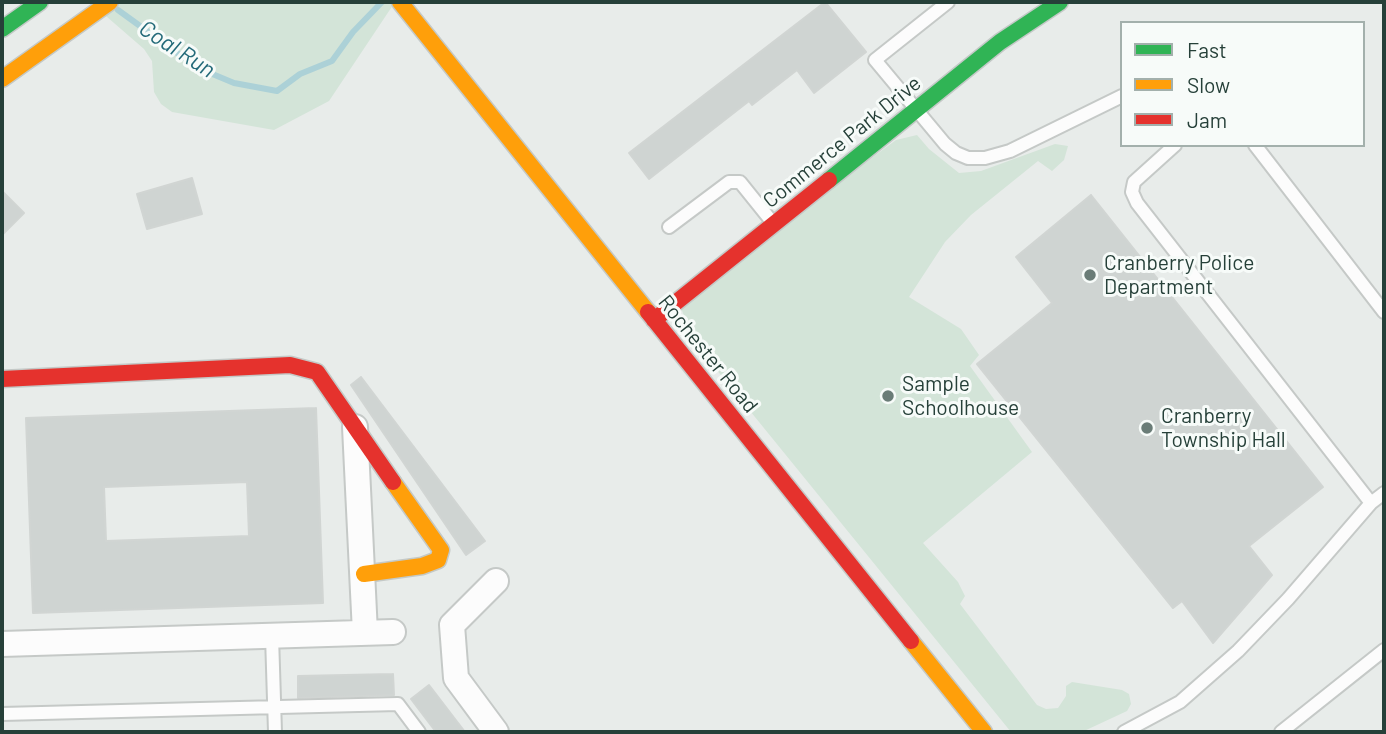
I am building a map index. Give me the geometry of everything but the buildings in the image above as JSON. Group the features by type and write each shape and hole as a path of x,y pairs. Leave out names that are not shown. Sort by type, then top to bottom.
{"street":[{"path":"2,29 40,2"},
{"name":"Rochester Road","path":"400,2 984,732"},
{"name":"Commerce Park Drive","path":"654,320 916,108 1000,42 1058,2"},
{"path":"2,79 104,6"},
{"path":"2,379 303,366 317,372 441,550 438,560 422,566 364,574"},
{"path":"355,425 365,633"},
{"path":"496,581 452,625 456,678 496,732"},
{"path":"2,645 393,632"}],"lane":[{"path":"948,2 875,60 956,153 968,158 985,158 1010,151 1120,97"},
{"path":"1172,147 1140,173 1134,182 1132,192 1136,203 1371,503"},
{"path":"1257,147 1384,312"},
{"path":"669,227 729,182 740,182 774,223"},
{"path":"1124,732 1180,702 1238,651 1288,599 1371,503 1384,493"},
{"path":"272,636 275,732"},
{"path":"1281,732 1384,650"},
{"path":"2,714 398,704 419,732"}],"green space":[{"path":"110,2 395,2 329,101 274,130 172,112 161,104 154,92 152,61 144,49 99,10"},
{"path":"917,135 929,149 959,173 981,171 1055,144 1068,146 1064,160 1052,171 1038,161 971,215 945,242 909,297 961,329 979,355 970,366 1032,452 923,543 958,582 965,596 960,604 1037,705 1046,709 1058,708 1066,696 1066,686 1072,682 1122,690 1129,694 1131,704 1127,711 1082,732 1011,732 694,342 678,300 896,140"}],"waterway":[{"name":"Coal Run","path":"118,10 198,68 234,83 277,91 300,74 332,61 353,32 382,2"}],"traffic: fast":[{"path":"2,29 40,2"},
{"path":"829,180 1000,42 1060,2"}],"traffic: slow":[{"path":"2,79 110,2"},
{"path":"400,2 648,312"},
{"path":"364,574 422,566 438,560 441,550 393,482"},
{"path":"911,641 984,732"}],"traffic: jam":[{"path":"654,320 829,180"},
{"path":"648,312 911,641"},
{"path":"2,379 290,365 317,372 393,482"}],"place":[{"name":"Cranberry Police Department","path":"1090,275"},
{"name":"Sample Schoolhouse","path":"888,396"},
{"name":"Cranberry Township Hall","path":"1147,428"}]}
